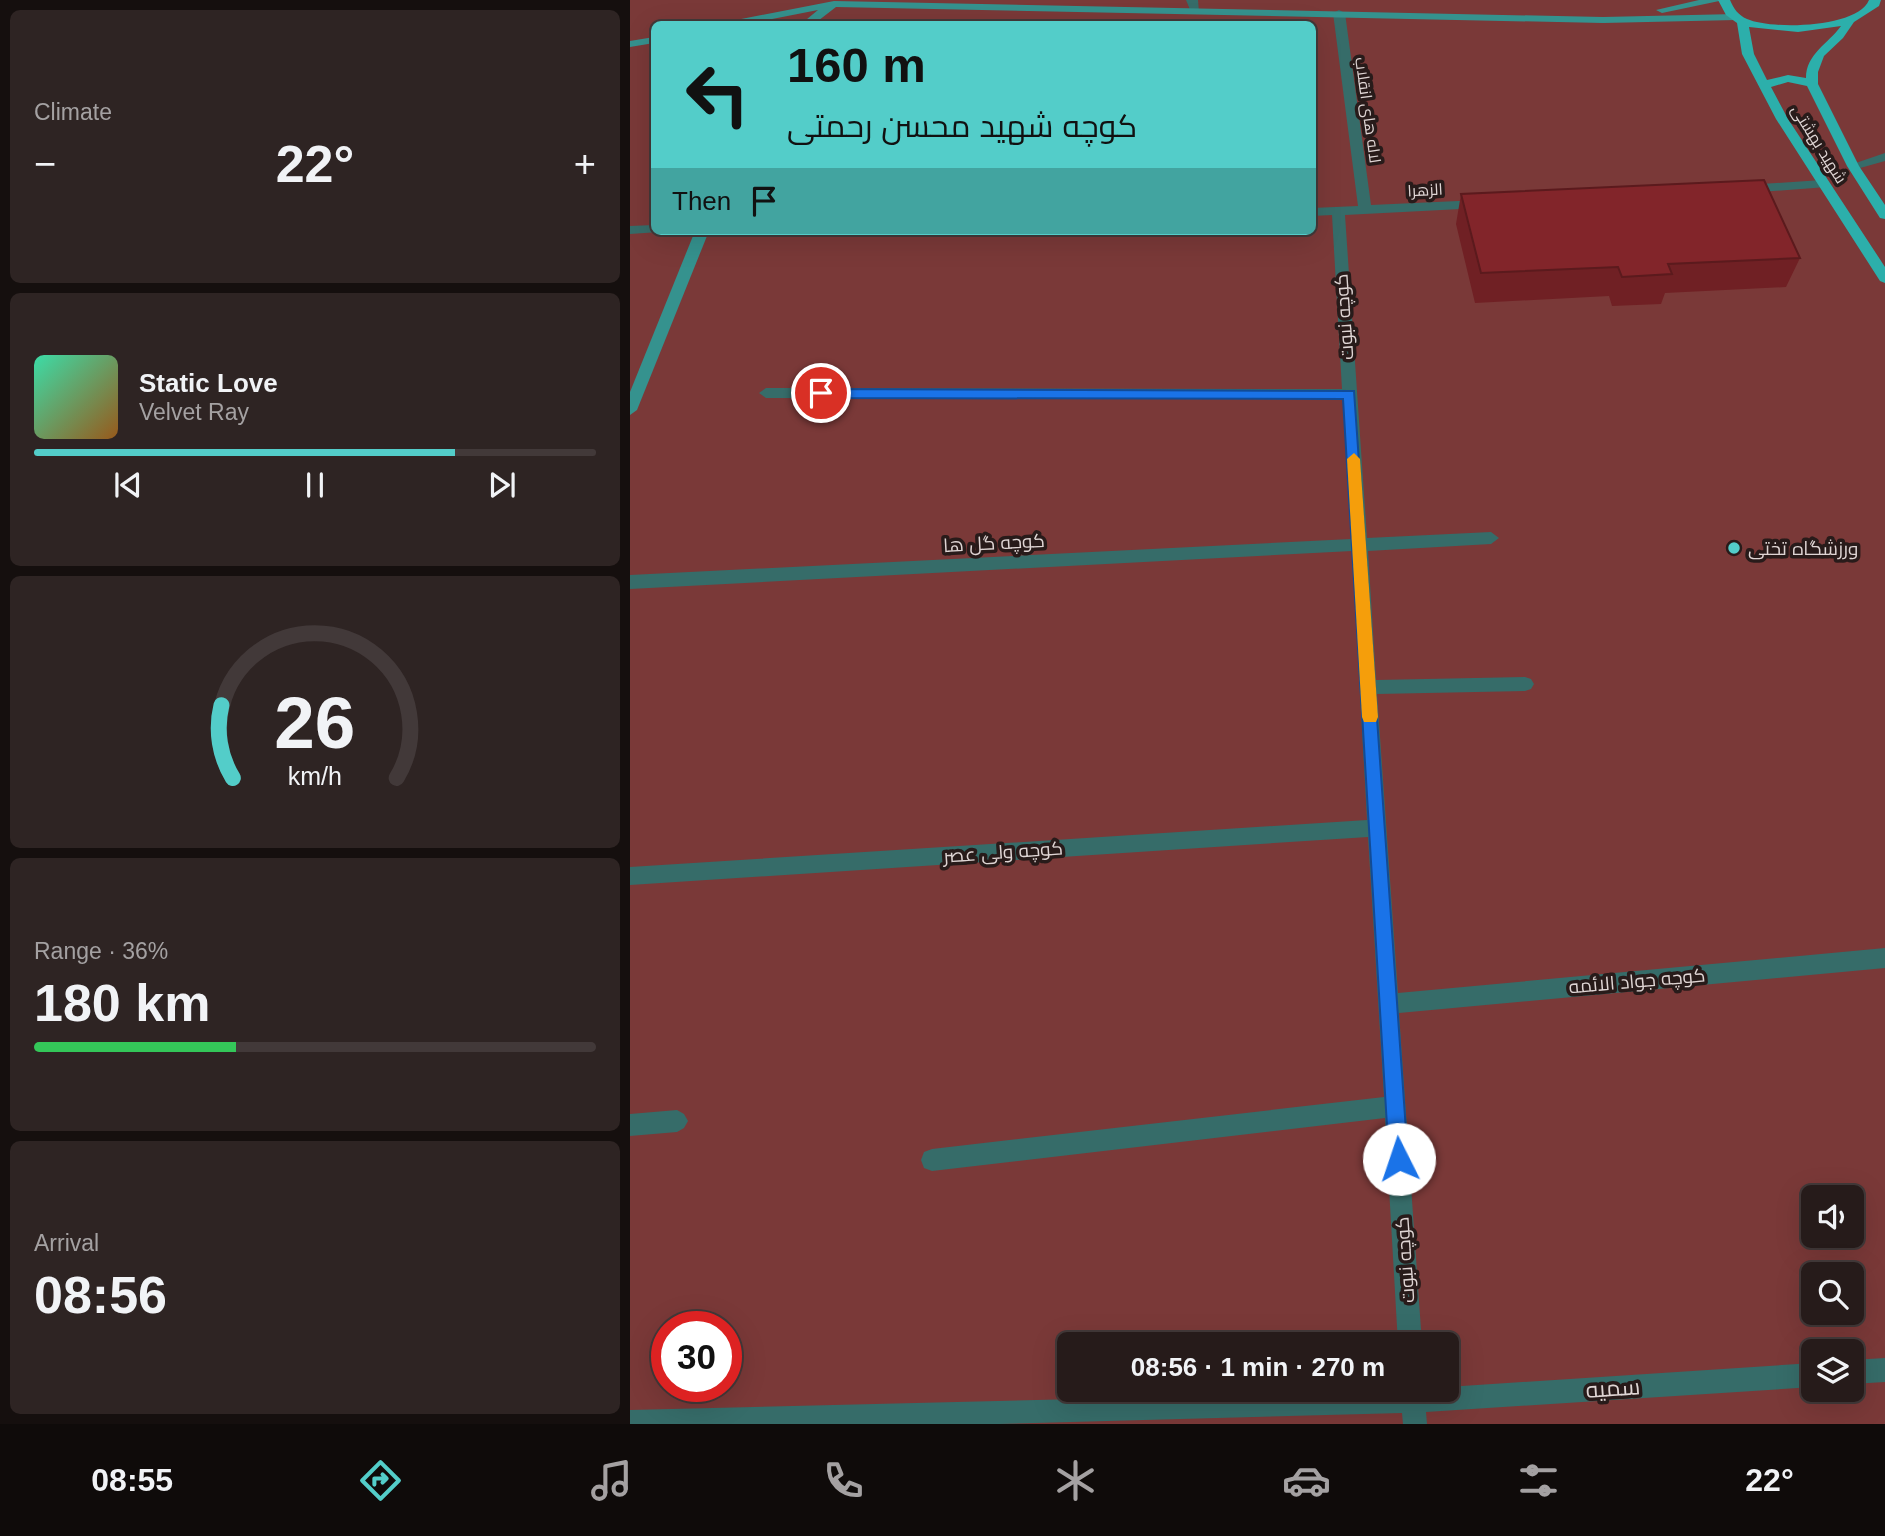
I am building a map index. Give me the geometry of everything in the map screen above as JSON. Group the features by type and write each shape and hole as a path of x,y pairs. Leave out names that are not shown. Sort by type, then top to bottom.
{"main road":[{"path":"1724,0 1724,4 1739,19 1775,29 1810,29 1850,20 1879,2"},
{"name":"شهید بهشتی","path":"1739,19 1748,54 1765,86 1822,184 1885,278"},
{"name":"شهید بهشتی","path":"1850,20 1847,28 1815,59 1811,74 1812,84 1853,166 1885,215"},
{"path":"1765,86 1772,80 1785,78 1812,84"}],"street":[{"path":"1603,20 1718,0"},
{"path":"745,21 834,2 1193,5 1339,13 1603,20 1739,19"},
{"path":"811,21 834,2"},
{"name":"لاله های انقلاب","path":"1339,13 1366,211"},
{"path":"630,44 651,40"},
{"path":"630,51 651,50"},
{"path":"1853,166 1885,157"},
{"path":"1725,190 1822,184"},
{"name":"الزهرا","path":"1316,212 1490,204"},
{"name":"کوچه نبوت","path":"1338,212 1409,1332"},
{"path":"630,230 651,229"},
{"path":"630,410 700,235"},
{"path":"766,393 1349,394"},
{"name":"کوچه گل ها","path":"630,582 1491,538"},
{"path":"1368,687 1525,684"},
{"name":"کوچه ولی عصر","path":"630,876 1377,828"},
{"name":"کوچه جواد الائمه","path":"1389,1004 1885,958"},
{"path":"932,1160 1395,1106"},
{"path":"630,1125 677,1121"},
{"path":"1864,1372 1885,1370"},
{"name":"سمیه","path":"630,1422 1414,1405 1801,1376"}],"shaded area":[{"path":"630,0 1885,0 1885,1424 630,1424"}],"building":[{"path":"1764,180 1800,258 1668,264 1672,274 1622,277 1618,267 1481,273 1461,194"}],"slow traffic":[{"path":"1354,459 1370,717"}],"place":[{"name":"ورزشگاه تختی","path":"1734,548"}],"route":[{"path":"821,393 1349,394 1399,1159"}]}
